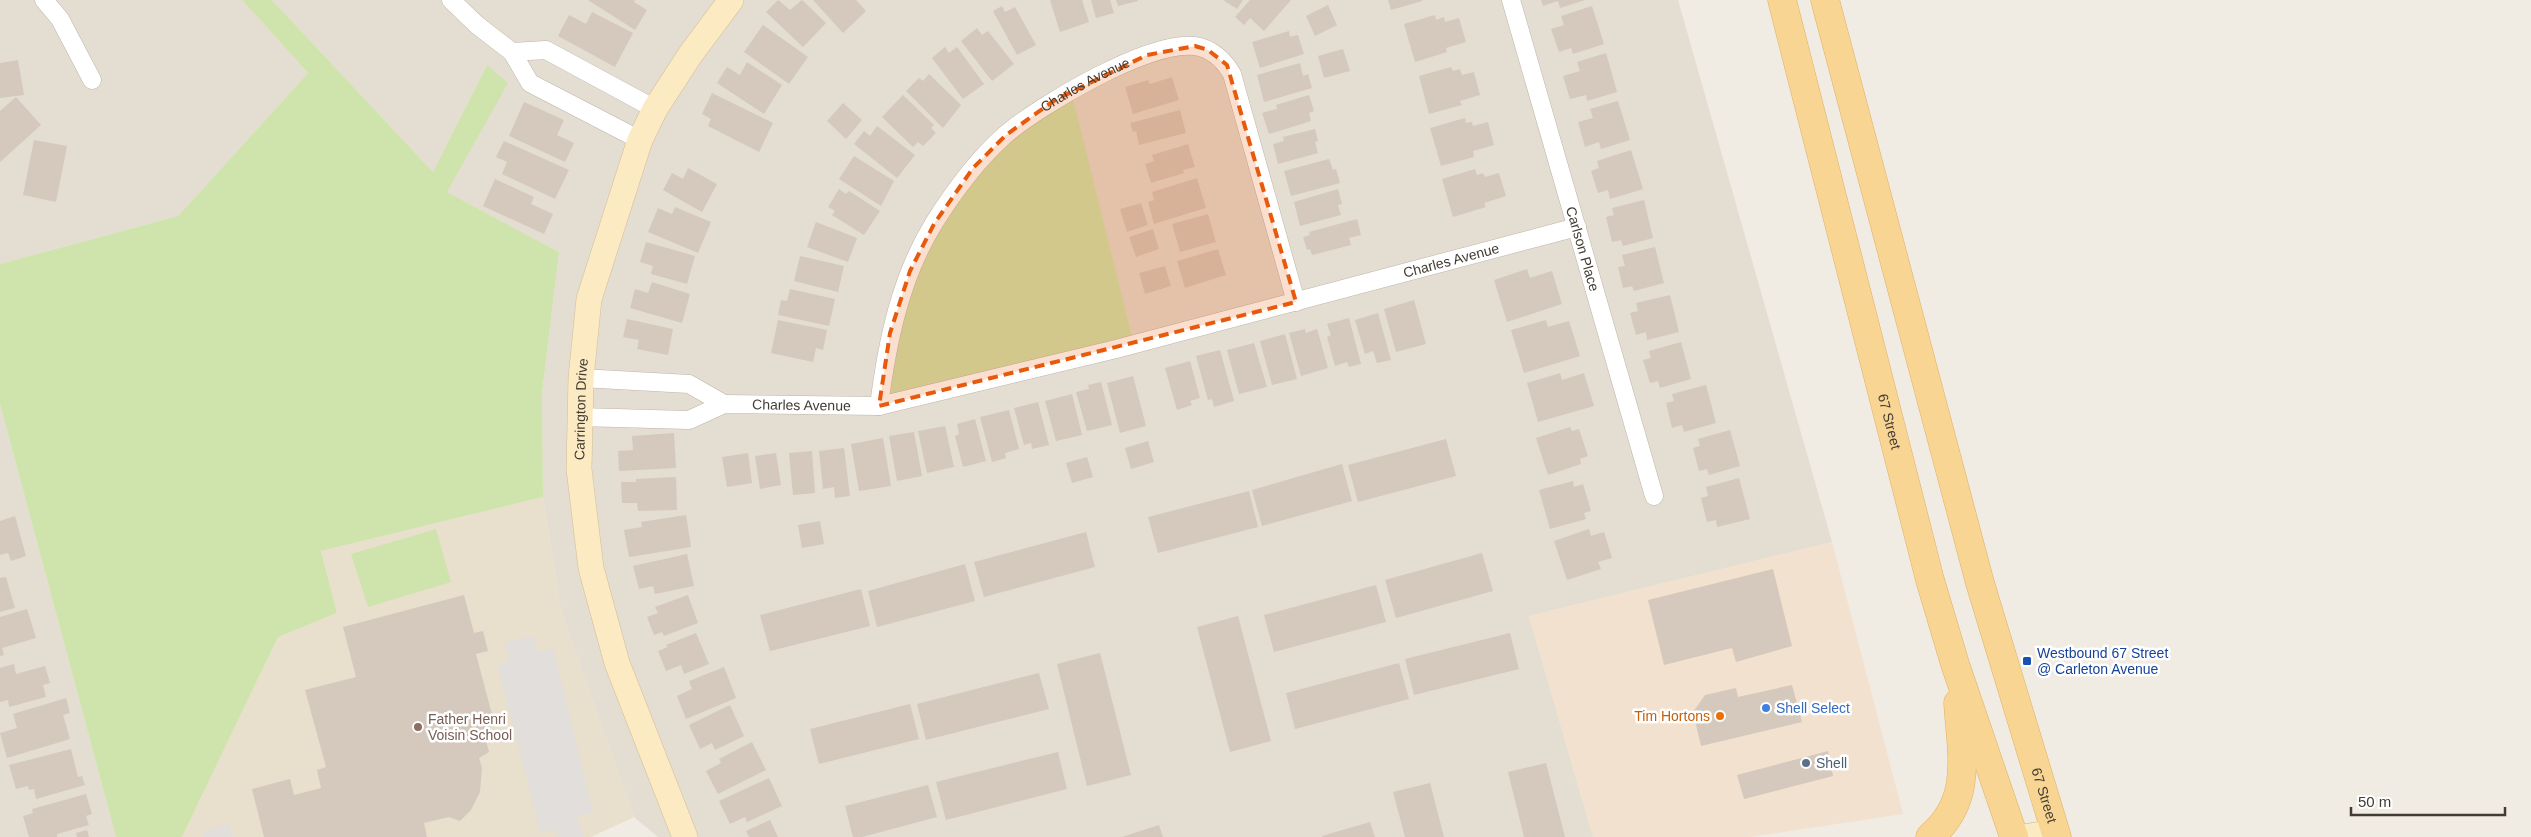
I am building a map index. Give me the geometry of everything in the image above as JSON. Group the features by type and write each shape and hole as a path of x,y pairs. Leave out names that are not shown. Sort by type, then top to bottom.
{"main road":[{"name":"67 Street","path":"1782,0 1930,580 1955,664 2014,837"},
{"name":"67 Street","path":"1825,0 1980,583 2056,834"},
{"path":"1930,837 1941,828 1953,811 1962,783 1955,664"}],"street":[{"path":"44,0 60,19 92,80"},
{"path":"451,0 512,52 530,83 640,140"},
{"name":"Carrington Drive","path":"679,835 604,621 591,568 579,469 581,378 589,299 640,140 655,109 690,56 731,0"},
{"name":"Carlson Place","path":"1511,0 1654,496"},
{"name":"Charles Avenue","path":"879,406 890,333 910,271 934,224 973,168 1006,135 1063,96 1114,68 1148,55 1181,47 1195,46 1208,50 1227,64 1232,74 1296,302"},
{"path":"512,52 546,50 655,109"},
{"name":"Charles Avenue","path":"579,417 689,420 724,404 839,407 879,406 1030,371 1577,227"},
{"name":"Charles Avenue","path":"581,378 689,384 724,404"},
{"path":"2023,837 2056,834"}],"highlighted area":[{"path":"1195,46 1208,50 1227,65 1296,302 879,406 890,333 910,271 934,224 973,168 1006,135 1055,100 1147,55"}],"shaded area":[{"path":"0,0 242,0 308,73 178,216 0,264"},
{"path":"272,0 1678,0 1832,542 1529,616 1593,837 658,837 634,817 561,611 543,497 542,394 559,252 447,192 487,65 433,172"},
{"path":"0,404 116,837 0,837"},
{"name":"Father Henri Voisin School","path":"543,497 561,611 634,817 591,837 182,837 278,637 337,613 321,551"},
{"path":"1832,542 1903,814 1750,837 1593,837 1529,616"},
{"path":"533,636 537,653 553,648 593,813 577,816 583,837 557,837 555,829 541,834 497,664 509,662 505,642"},
{"path":"229,824 233,837 204,837 202,831"}],"green space":[{"path":"242,0 272,0 433,172 487,65 508,83 447,192 559,252 542,394 543,497 321,551 337,613 278,637 182,837 116,837 0,404 0,264 178,216 308,73"},
{"path":"1071,91 1134,344 879,406 910,271 973,168"},
{"path":"436,529 451,582 368,607 351,554"}],"building":[{"path":"588,0 635,0 634,2 647,10 635,30"},
{"path":"778,0 790,10 802,0 826,23 803,47 766,12"},
{"path":"813,0 856,0 866,11 843,33"},
{"path":"1050,0 1082,0 1089,22 1060,32"},
{"path":"1091,0 1110,0 1114,13 1096,18"},
{"path":"1116,0 1138,0 1138,1 1118,6"},
{"path":"1223,0 1243,0 1237,9"},
{"path":"1250,0 1291,0 1264,31 1250,18 1244,25 1235,17"},
{"path":"1388,0 1422,0 1422,1 1391,10"},
{"path":"1541,0 1585,0 1560,8 1558,1 1543,6"},
{"path":"1328,5 1337,25 1315,36 1306,16"},
{"path":"1002,6 1005,12 1015,7 1036,45 1017,55 993,11"},
{"path":"1592,6 1604,44 1573,54 1571,48 1559,52 1551,29 1564,25 1561,16"},
{"path":"592,12 633,33 615,67 558,36 569,15 586,24"},
{"path":"1435,15 1436,20 1444,17 1445,22 1459,18 1466,42 1446,48 1447,52 1415,62 1404,24"},
{"path":"763,25 808,57 789,84 744,52"},
{"path":"977,28 982,35 988,31 1014,64 992,81 961,41"},
{"path":"1289,31 1290,37 1298,35 1304,54 1260,68 1252,42"},
{"path":"945,47 949,53 957,47 984,84 963,99 932,58"},
{"path":"1343,49 1350,71 1324,78 1318,56"},
{"path":"1606,53 1617,92 1587,101 1586,95 1570,99 1563,76 1580,71 1577,62"},
{"path":"18,60 24,95 0,98 0,63"},
{"path":"747,62 782,85 764,114 717,83 727,67 740,75"},
{"path":"1300,63 1303,76 1308,74 1312,88 1264,102 1257,75"},
{"path":"1451,67 1453,71 1460,69 1462,75 1474,72 1480,95 1460,101 1462,105 1429,114 1419,76"},
{"path":"929,74 961,105 943,128 906,91 919,78 923,81"},
{"path":"1172,77 1179,100 1133,114 1125,87 1148,80 1150,84"},
{"path":"712,93 773,123 759,152 708,126 711,119 702,114"},
{"path":"903,95 934,125 931,128 936,133 923,146 918,142 913,147 882,117"},
{"path":"1309,95 1314,111 1309,113 1311,121 1269,134 1262,113 1277,109 1276,105"},
{"path":"16,97 41,125 0,162 0,111"},
{"path":"1618,101 1630,140 1601,149 1599,142 1585,147 1578,122 1593,118 1590,109"},
{"path":"524,102 564,120 557,135 574,143 565,162 509,136"},
{"path":"843,103 862,120 846,139 827,121"},
{"path":"1180,110 1186,133 1139,145 1136,131 1133,132 1130,123"},
{"path":"1465,118 1466,123 1472,122 1473,126 1488,122 1494,145 1473,151 1474,157 1441,166 1430,128"},
{"path":"877,126 915,155 897,178 854,144 864,131 870,136"},
{"path":"1315,129 1318,141 1315,142 1318,153 1278,164 1273,144 1284,141 1283,137"},
{"path":"34,140 67,146 56,202 23,195"},
{"path":"504,141 569,170 555,199 502,174 507,162 496,157"},
{"path":"1188,144 1195,167 1183,170 1184,173 1151,183 1145,164 1154,161 1152,155"},
{"path":"1631,150 1643,189 1610,199 1608,190 1598,193 1591,171 1599,168 1597,161"},
{"path":"854,156 894,181 881,206 839,179"},
{"path":"1329,159 1333,170 1336,169 1340,183 1291,196 1284,171"},
{"path":"688,168 717,184 702,212 663,190 672,173 683,179"},
{"path":"1475,169 1477,175 1483,173 1485,177 1499,173 1506,196 1484,203 1486,207 1453,217 1442,179"},
{"path":"1197,178 1206,208 1154,224 1148,202 1154,200 1152,192"},
{"path":"495,179 534,197 531,204 553,214 544,234 483,206"},
{"path":"839,189 846,194 849,191 880,211 864,235 832,215 835,211 828,207"},
{"path":"1338,189 1342,204 1338,205 1341,215 1300,226 1294,202"},
{"path":"1644,200 1653,238 1623,246 1621,240 1612,242 1606,217 1614,215 1612,208"},
{"path":"1141,203 1148,225 1127,232 1120,209"},
{"path":"675,207 711,222 698,253 648,232 658,208 672,214"},
{"path":"1208,214 1216,242 1180,252 1172,224"},
{"path":"1357,219 1361,235 1349,238 1351,245 1312,255 1310,249 1307,250 1303,237 1310,235 1309,232"},
{"path":"816,222 857,238 848,262 807,247"},
{"path":"1153,229 1159,249 1136,257 1129,237"},
{"path":"646,242 695,256 687,284 651,274 653,266 640,262"},
{"path":"1655,247 1664,283 1634,291 1632,286 1623,288 1618,267 1625,266 1622,255"},
{"path":"1218,249 1226,275 1185,288 1177,261"},
{"path":"800,256 844,266 838,292 794,281"},
{"path":"1165,266 1171,286 1145,294 1139,273"},
{"path":"1527,269 1530,278 1552,271 1562,304 1507,322 1494,280"},
{"path":"652,282 690,294 682,323 630,308 635,289 648,293"},
{"path":"790,289 835,299 829,326 778,315 781,300 787,301"},
{"path":"1670,295 1679,332 1647,340 1646,332 1636,335 1630,313 1638,311 1636,303"},
{"path":"1414,300 1426,344 1396,352 1384,309"},
{"path":"1378,313 1391,360 1377,363 1373,351 1365,354 1355,320"},
{"path":"1349,318 1361,364 1349,367 1347,362 1335,366 1327,337 1331,335 1327,324"},
{"path":"627,319 673,329 668,355 637,349 639,340 623,337"},
{"path":"778,320 827,330 823,350 816,348 813,362 771,353"},
{"path":"1546,320 1548,327 1569,321 1580,356 1524,373 1511,330"},
{"path":"1305,329 1306,333 1317,329 1328,368 1301,376 1289,333"},
{"path":"1285,334 1297,379 1272,385 1260,341"},
{"path":"1681,342 1691,379 1660,388 1658,381 1650,383 1643,360 1651,358 1649,351"},
{"path":"1254,343 1267,387 1239,394 1227,350"},
{"path":"1220,350 1234,401 1214,407 1212,399 1208,400 1196,356"},
{"path":"1190,361 1200,398 1190,401 1192,405 1177,410 1165,368"},
{"path":"1560,373 1562,380 1584,373 1594,406 1538,422 1527,383"},
{"path":"1133,376 1146,426 1120,433 1107,383"},
{"path":"1101,382 1112,425 1087,431 1076,392 1089,389 1088,385"},
{"path":"1706,385 1716,423 1684,432 1682,425 1672,428 1666,403 1674,401 1672,394"},
{"path":"1072,394 1082,435 1056,441 1045,401"},
{"path":"1038,402 1049,445 1032,449 1031,443 1024,445 1014,408"},
{"path":"1009,410 1019,449 1005,453 1006,458 992,462 980,417"},
{"path":"975,419 986,461 963,467 955,436 959,434 957,424"},
{"path":"945,426 954,467 927,473 918,431"},
{"path":"1570,427 1572,431 1579,429 1588,456 1580,459 1581,464 1548,475 1536,438"},
{"path":"1730,430 1740,466 1709,475 1707,469 1699,471 1693,448 1700,446 1698,439"},
{"path":"914,432 922,476 897,481 889,436"},
{"path":"674,433 676,468 619,471 618,451 633,450 632,436"},
{"path":"883,438 891,486 859,491 851,444"},
{"path":"1446,439 1456,476 1358,502 1348,465"},
{"path":"1148,441 1154,462 1131,469 1125,448"},
{"path":"844,448 850,496 835,498 834,487 823,489 819,451"},
{"path":"812,451 815,493 793,495 789,453"},
{"path":"748,453 752,483 727,487 722,457"},
{"path":"776,453 781,485 760,489 755,456"},
{"path":"1087,457 1093,477 1072,483 1066,463"},
{"path":"1342,464 1352,501 1262,526 1252,490"},
{"path":"676,477 677,510 638,511 637,503 622,503 621,482 636,482 636,479"},
{"path":"1739,478 1750,519 1717,527 1716,520 1707,522 1701,498 1708,496 1706,487"},
{"path":"1573,481 1574,487 1583,484 1591,511 1584,513 1586,519 1550,529 1539,490"},
{"path":"1249,491 1258,527 1158,553 1148,517"},
{"path":"686,515 691,547 629,557 624,530 642,527 641,522"},
{"path":"15,516 26,556 11,561 8,553 0,555 0,521"},
{"path":"820,521 824,544 802,548 798,525"},
{"path":"1589,529 1591,536 1604,532 1612,558 1598,562 1601,569 1567,580 1554,541"},
{"path":"1086,532 1095,567 984,597 974,562"},
{"path":"1482,553 1493,591 1396,618 1385,580"},
{"path":"687,554 694,586 655,594 653,586 639,589 633,566"},
{"path":"965,564 975,601 877,627 868,591"},
{"path":"1773,569 1792,646 1736,662 1732,648 1664,665 1648,600"},
{"path":"6,577 15,608 0,612 0,578"},
{"path":"1376,585 1386,622 1274,652 1264,615"},
{"path":"861,589 870,626 770,651 760,615"},
{"path":"464,595 474,633 483,631 488,651 476,654 495,726 483,729 489,752 479,758 482,768 480,792 471,810 460,821 449,817 424,823 427,837 264,837 252,789 290,779 294,795 321,788 317,770 326,767 305,690 356,677 343,627"},
{"path":"688,595 698,623 664,636 662,632 654,635 647,617 658,613 655,607"},
{"path":"27,609 36,638 2,648 4,655 0,656 0,617"},
{"path":"1238,616 1271,741 1230,752 1197,627"},
{"path":"696,633 709,664 684,674 681,665 666,671 658,651 668,647 666,645"},
{"path":"1510,633 1519,669 1414,695 1405,659"},
{"path":"1100,653 1131,775 1087,786 1057,664"},
{"path":"1399,663 1409,699 1295,729 1286,693"},
{"path":"14,664 16,674 45,666 50,683 43,685 46,697 9,707 8,700 0,702 0,668"},
{"path":"724,667 736,698 686,719 677,696 692,689 689,681"},
{"path":"1039,673 1049,709 926,740 917,704"},
{"path":"1792,685 1802,722 1701,746 1693,712 1705,695 1736,688 1738,697"},
{"path":"66,698 70,713 63,715 70,739 7,758 0,733 17,728 13,714"},
{"path":"910,704 919,739 819,764 810,729"},
{"path":"730,705 744,736 715,750 712,743 700,749 689,725"},
{"path":"752,742 766,770 718,794 706,771 721,763 719,759"},
{"path":"71,749 78,777 82,776 85,785 36,799 34,789 29,790 28,786 16,789 9,765"},
{"name":"Shell","path":"1828,751 1833,776 1744,799 1737,775"},
{"path":"1058,752 1067,789 946,820 936,782"},
{"path":"1546,763 1565,837 1524,837 1508,772"},
{"path":"769,778 782,806 747,822 745,817 730,824 719,801"},
{"path":"1430,783 1444,837 1405,837 1393,792"},
{"path":"928,785 937,817 862,837 853,837 845,806"},
{"path":"86,794 92,814 86,816 89,825 57,834 57,837 29,837 23,816 33,813 32,809"},
{"path":"770,820 778,837 749,837 746,831"},
{"path":"1370,822 1375,837 1322,837 1322,836"},
{"path":"1159,825 1163,837 1122,837"},
{"path":"87,830 89,837 77,837 76,833"}],"place":[{"name":"Westbound 67 Street @ Carleton Avenue","path":"2027,661"},
{"name":"Shell Select","path":"1766,708"},
{"name":"Tim Hortons","path":"1720,716"},
{"name":"Father Henri Voisin School","path":"418,727"},
{"name":"Shell","path":"1806,763"}]}
